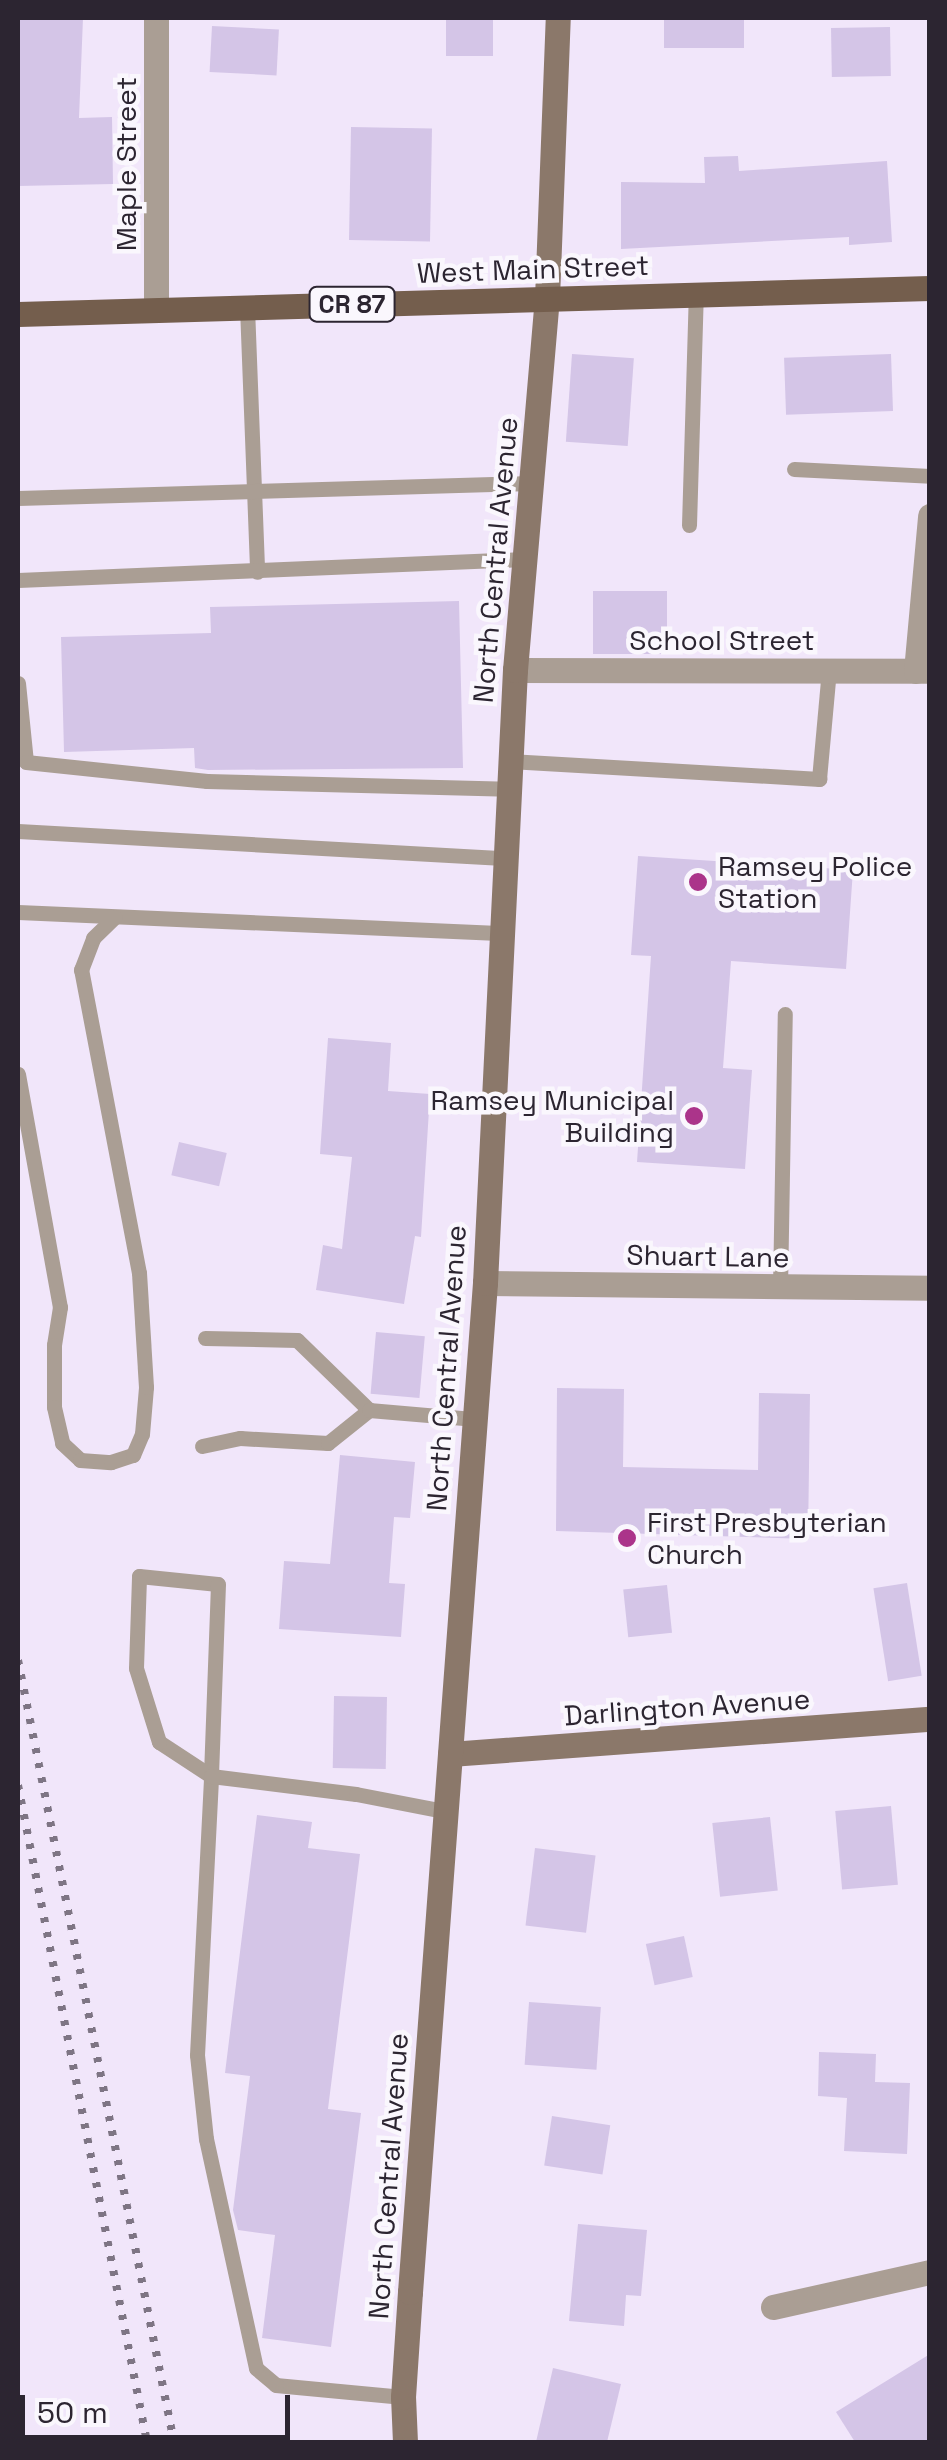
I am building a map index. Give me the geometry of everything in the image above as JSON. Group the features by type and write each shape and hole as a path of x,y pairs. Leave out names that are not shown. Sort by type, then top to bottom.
{"main road":[{"name":"North Central Avenue","path":"405,2442 403,2397 485,1283 498,933 523,559 547,298 558,18"},
{"name":"West Main Street","path":"18,314 930,288"},
{"name":"Darlington Avenue","path":"450,1754 930,1719"}],"street":[{"name":"Maple Street","path":"156,18 156,310"},
{"path":"923,671 930,516"},
{"name":"School Street","path":"515,670 923,671"},
{"name":"Shuart Lane","path":"485,1283 930,1288"},
{"path":"774,2307 930,2272"}],"lane":[{"path":"689,525 696,294"},
{"path":"247,307 257,572"},
{"path":"794,469 930,476"},
{"path":"18,498 530,483"},
{"path":"18,580 523,559"},
{"path":"509,761 819,779 828,670"},
{"path":"18,683 26,762 207,781 507,789"},
{"path":"18,832 504,858"},
{"path":"18,912 498,933"},
{"path":"18,1074 60,1306 54,1345 54,1407 62,1443 80,1460 111,1462 133,1455 142,1434 146,1386 139,1273 125,1183 81,970 93,938 115,917"},
{"path":"780,1288 786,1014"},
{"path":"205,1338 296,1340 369,1410 473,1419"},
{"path":"202,1446 240,1438 328,1442 369,1410"},
{"path":"403,2397 276,2385 256,2368 206,2140 198,2054 212,1776 218,1584 139,1576 136,1668 159,1742 212,1776 356,1794 444,1811"}],"building":[{"path":"18,18 83,18 79,118 112,117 113,184 18,186"},
{"path":"446,18 493,18 493,56 446,56"},
{"path":"664,18 744,18 744,48 664,48"},
{"path":"212,26 279,30 277,75 210,72"},
{"path":"890,27 891,76 832,77 831,28"},
{"path":"351,127 432,128 430,241 349,240"},
{"path":"738,156 739,171 887,161 892,242 849,245 849,237 621,249 621,182 705,183 704,157"},
{"path":"572,354 634,358 628,446 566,442"},
{"path":"891,354 893,411 786,415 784,358"},
{"path":"593,591 667,591 667,654 593,654"},
{"path":"459,601 463,768 208,770 195,768 194,748 64,752 61,637 211,633 210,607"},
{"path":"638,856 853,870 846,969 731,961 723,1068 752,1070 745,1169 637,1162 651,956 631,955"},
{"path":"328,1038 391,1043 388,1091 430,1094 421,1237 415,1236 404,1304 316,1290 323,1245 342,1249 352,1157 320,1154"},
{"path":"179,1142 227,1153 219,1186 171,1175"},
{"path":"376,1332 425,1336 419,1398 371,1394"},
{"path":"557,1388 624,1389 623,1467 758,1470 759,1393 810,1394 808,1539 556,1531"},
{"path":"340,1455 415,1462 410,1518 394,1517 389,1583 405,1584 401,1637 279,1629 284,1561 330,1564"},
{"path":"907,1583 922,1676 888,1681 873,1588"},
{"path":"667,1585 672,1633 628,1637 623,1590"},
{"path":"334,1696 387,1697 386,1769 333,1768"},
{"path":"891,1806 898,1885 842,1890 835,1811"},
{"path":"257,1815 312,1822 308,1848 360,1854 328,2109 361,2113 331,2347 262,2338 275,2235 238,2230 233,2210 250,2076 225,2073"},
{"path":"770,1817 778,1891 720,1897 712,1823"},
{"path":"535,1848 596,1855 586,1933 525,1925"},
{"path":"684,1936 693,1977 655,1985 646,1944"},
{"path":"529,2002 601,2007 596,2070 525,2065"},
{"path":"819,2052 876,2054 875,2082 910,2083 907,2154 844,2151 847,2098 818,2096"},
{"path":"552,2116 610,2125 602,2175 544,2165"},
{"path":"578,2224 647,2230 641,2296 626,2295 624,2326 569,2321"},
{"path":"930,2354 930,2442 855,2442 836,2412"},
{"path":"553,2368 621,2384 607,2442 536,2442"}],"railway":[{"path":"18,1660 174,2442"},
{"path":"18,1785 147,2442"}],"place":[{"name":"Ramsey Police Station","path":"698,882"},
{"name":"Ramsey Municipal Building","path":"694,1116"},
{"name":"First Presbyterian Church","path":"627,1538"}]}
